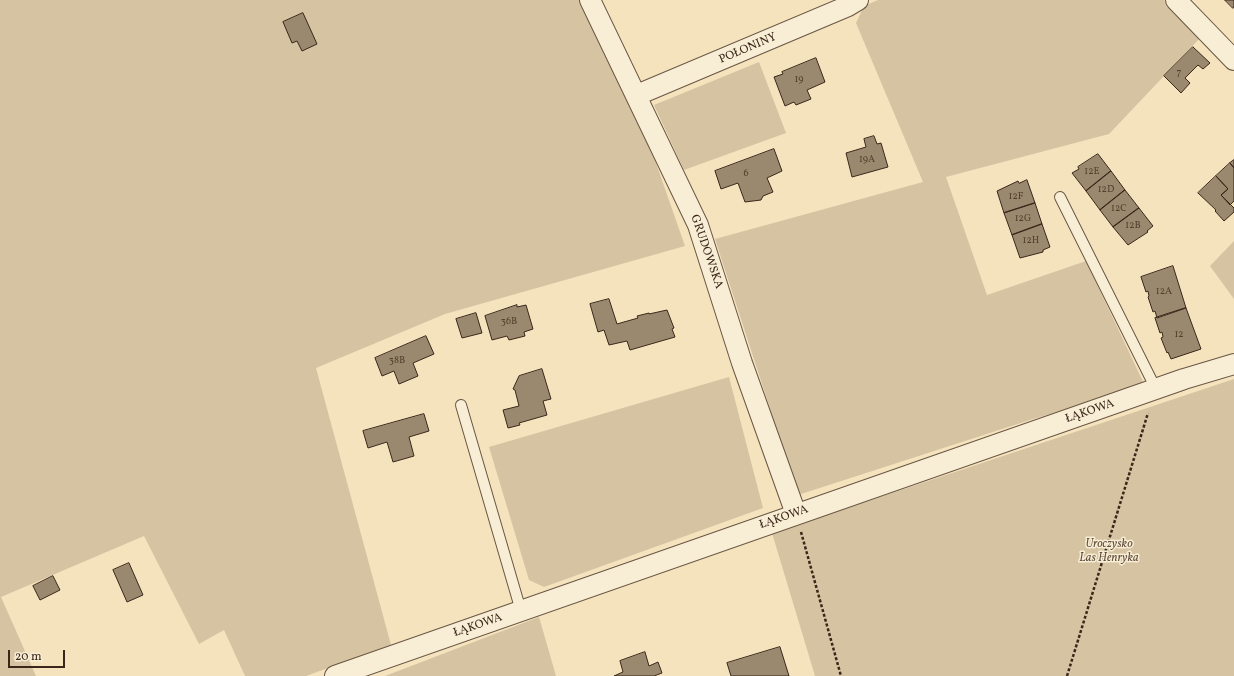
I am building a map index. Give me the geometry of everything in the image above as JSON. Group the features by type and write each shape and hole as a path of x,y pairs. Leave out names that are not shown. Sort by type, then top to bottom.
{"street":[{"name":"GRUDOWSKA","path":"590,0 637,95 698,225 742,363 796,514"},
{"name":"POŁONINY","path":"637,95 848,6 858,0"},
{"path":"1176,0 1234,60"},
{"name":"ŁĄKOWA","path":"335,676 1156,388 1234,364"}],"lane":[{"path":"1060,196 1156,388"},
{"path":"461,404 521,611"}],"path":[{"path":"1067,676 1156,388"},
{"path":"796,514 841,676"}],"green space":[{"path":"0,0 584,0 642,123 685,246 445,314 316,368 391,645 306,676 245,676 224,630 199,644 144,536 1,597 36,676 0,676"},
{"path":"878,0 1164,0 1200,38 1109,134 946,177 987,295 1086,261 1145,386 1030,420 798,495 715,239 923,182 856,23 864,6"},
{"path":"759,62 786,133 684,170 654,105"},
{"path":"1234,241 1234,299 1210,266"},
{"path":"729,377 763,508 544,587 529,580 489,447"},
{"name":"Uroczysko Las Henryka","path":"1234,379 1234,676 815,676 772,533"},
{"path":"539,617 556,676 385,676"}],"building":[{"path":"1225,0 1234,0 1233,8"},
{"path":"303,13 317,44 302,51 297,41 292,43 283,22"},
{"path":"1193,47 1210,63 1203,69 1198,65 1185,78 1190,83 1181,93 1164,76"},
{"path":"816,58 825,82 807,90 811,99 796,105 794,102 785,106 774,77 783,74 782,72"},
{"path":"874,136 877,144 881,143 888,167 852,177 846,153 866,147 864,139"},
{"path":"774,149 782,171 767,178 773,192 763,196 761,200 745,202 738,183 721,189 715,171"},
{"path":"1098,154 1111,171 1086,191 1072,173 1079,169 1078,167"},
{"path":"1234,160 1234,168 1230,163"},
{"path":"1230,163 1234,168 1234,201 1230,205 1221,195 1228,189 1216,176"},
{"path":"1111,171 1125,190 1100,210 1086,191"},
{"path":"1216,176 1228,189 1221,195 1234,208 1234,212 1224,221 1215,211 1216,210 1198,193"},
{"path":"1027,180 1035,203 1004,213 997,191 1018,181 1019,183"},
{"path":"1125,190 1139,208 1113,227 1100,210"},
{"path":"1035,203 1042,224 1012,235 1004,213"},
{"path":"1139,208 1153,226 1147,231 1148,232 1128,245 1113,227"},
{"path":"1042,224 1050,247 1043,250 1043,252 1020,258 1012,235"},
{"path":"1173,266 1186,308 1157,318 1155,311 1153,312 1148,297 1148,291 1146,292 1141,277"},
{"path":"609,299 617,324 638,318 637,316 667,310 674,328 672,329 675,337 630,350 627,341 609,345 604,330 598,332 590,304"},
{"path":"517,305 517,307 526,305 533,329 524,332 525,336 509,340 507,336 492,340 485,316"},
{"path":"1186,308 1201,349 1171,359 1161,338 1163,337 1162,332 1160,333 1155,318"},
{"path":"476,313 482,333 462,338 456,319"},
{"path":"426,336 434,354 413,363 418,376 399,384 394,371 382,376 375,358"},
{"path":"542,369 551,399 543,401 547,415 519,423 520,425 508,428 503,410 519,406 515,390 513,389 519,376"},
{"path":"424,414 429,431 409,437 414,456 393,462 387,442 368,448 363,431"},
{"path":"129,563 143,595 127,602 113,570"},
{"path":"53,576 60,590 40,600 33,586"},
{"path":"780,647 789,676 731,676 727,663"},
{"path":"645,652 649,666 658,662 662,673 654,676 614,676 623,672 620,661"}]}
